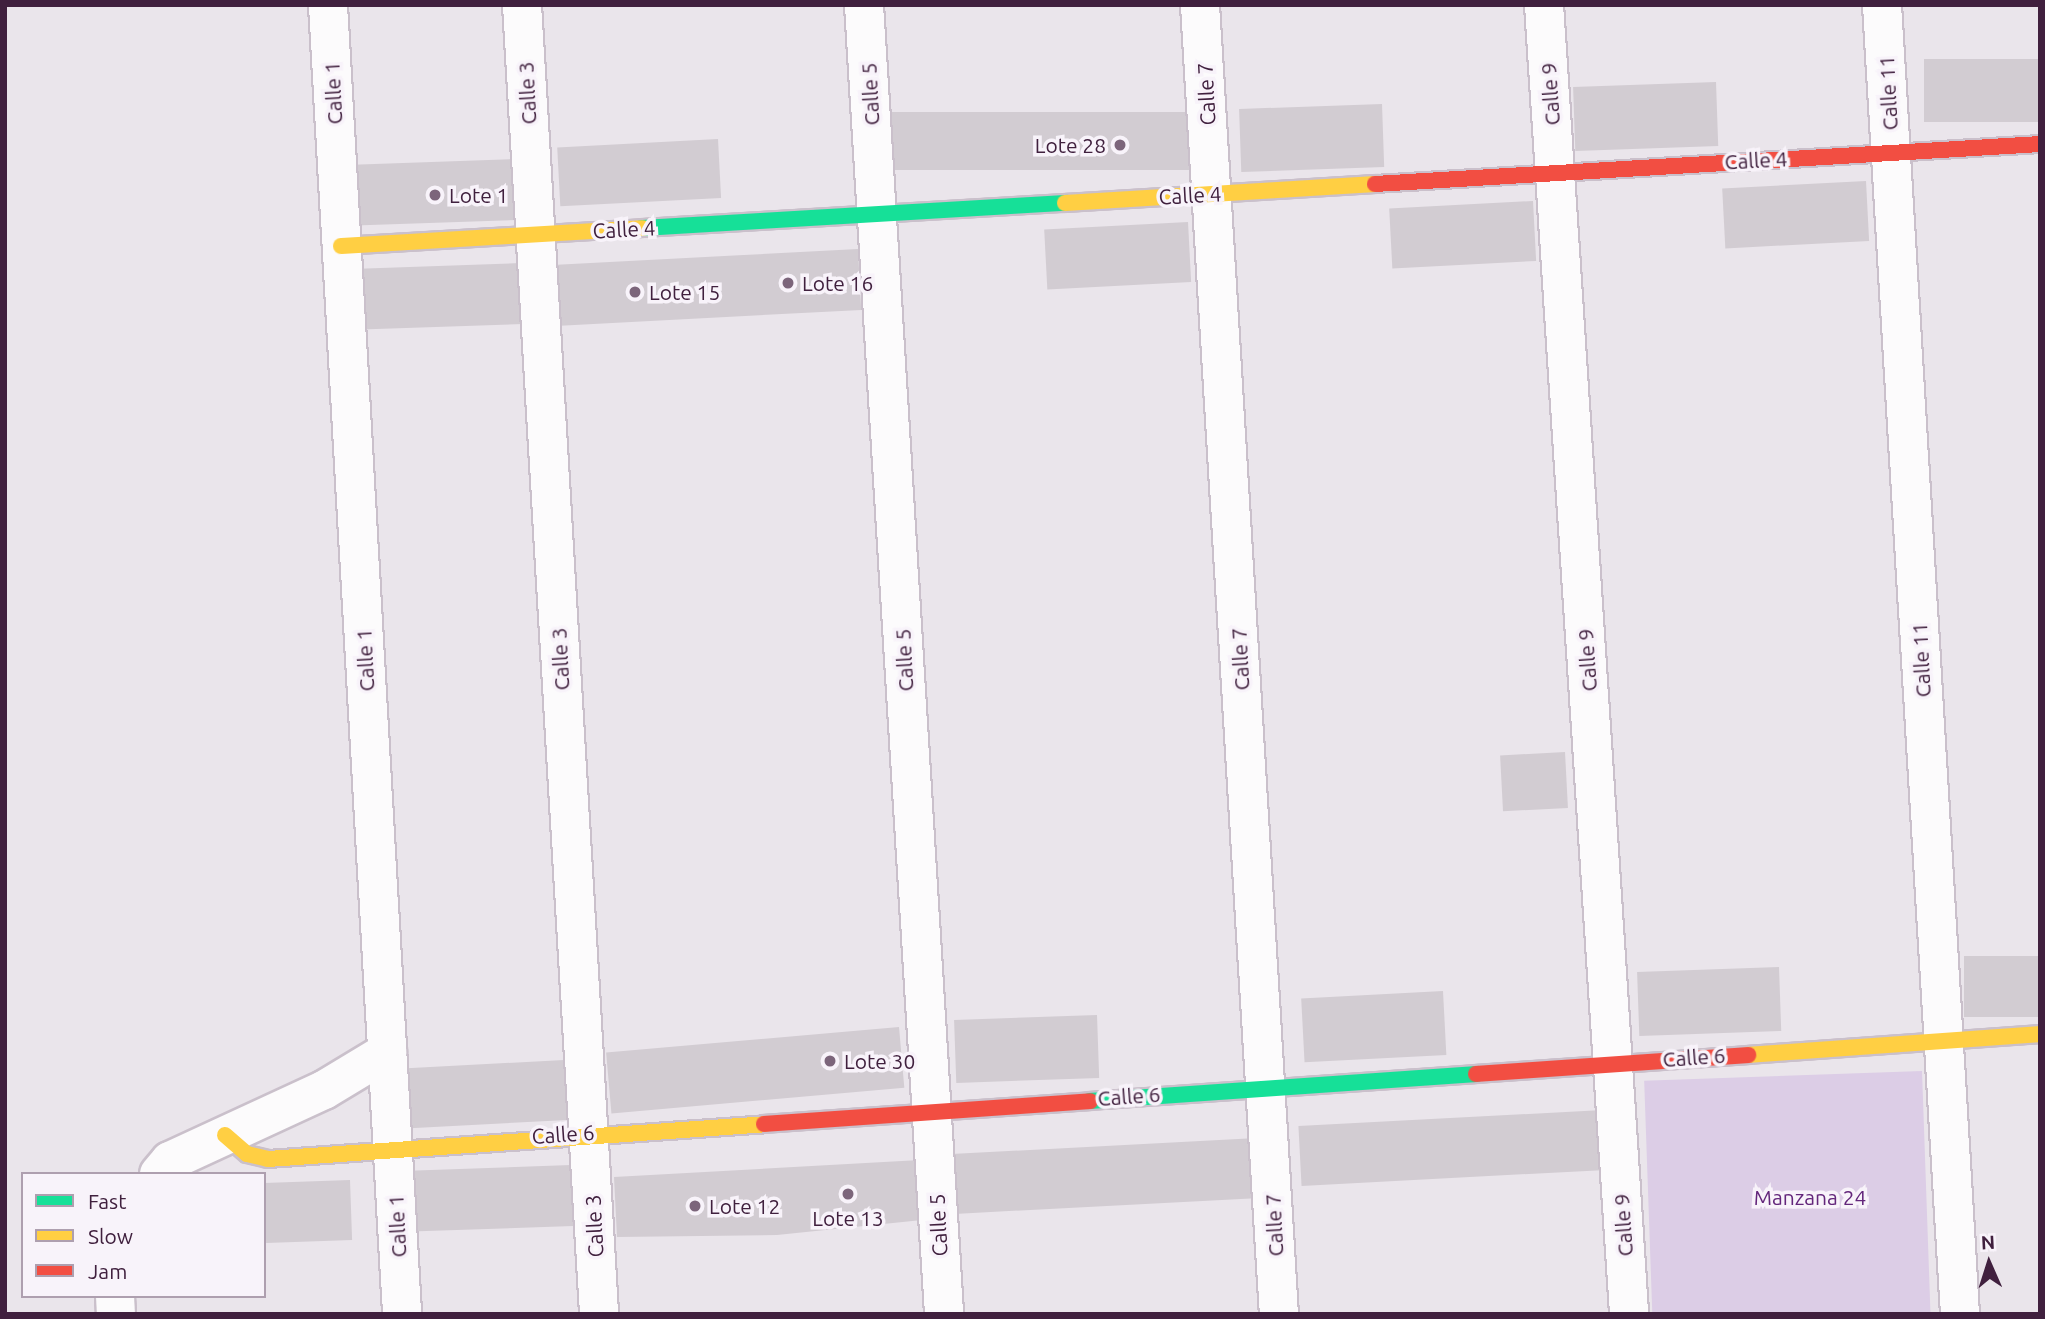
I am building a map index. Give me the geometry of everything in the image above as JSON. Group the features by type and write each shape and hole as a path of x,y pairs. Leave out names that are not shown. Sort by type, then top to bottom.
{"street":[{"name":"Calle 1","path":"328,5 402,1314"},
{"name":"Calle 3","path":"522,5 599,1314"},
{"name":"Calle 5","path":"864,5 944,1314"},
{"name":"Calle 7","path":"1200,5 1279,1314"},
{"name":"Calle 9","path":"1544,5 1629,1314"},
{"name":"Calle 11","path":"1882,5 1960,1314"},
{"name":"Calle 4","path":"341,246 2040,144"},
{"name":"Calle 6","path":"225,1135 247,1154 268,1159 393,1146 2040,1034"},
{"path":"161,1172 170,1161 324,1090 387,1052"}],"green space":[{"name":"Manzana 24","path":"1922,1071 1930,1314 1652,1314 1644,1081"}],"building":[{"path":"1924,59 2040,59 2040,122 1924,122"},
{"path":"1716,82 1718,146 1575,151 1573,87"},
{"path":"1382,104 1384,167 1241,172 1239,109"},
{"path":"886,112 1190,112 1190,170 886,170"},
{"name":"Lote 1","path":"718,139 721,198 560,206 557,147"},
{"name":"Lote 1","path":"515,159 517,220 355,226 353,165"},
{"path":"1866,181 1869,241 1725,248 1722,189"},
{"path":"1533,201 1536,261 1392,268 1389,209"},
{"path":"1188,222 1191,282 1047,289 1044,230"},
{"path":"858,249 861,310 556,326 552,265"},
{"path":"521,263 523,324 361,330 359,269"},
{"path":"1565,752 1568,808 1503,811 1500,755"},
{"path":"1964,956 2040,956 2040,1017 1964,1017"},
{"path":"1779,967 1781,1031 1639,1036 1637,972"},
{"path":"1443,991 1446,1055 1305,1062 1301,998"},
{"path":"1097,1015 1099,1078 956,1083 954,1020"},
{"path":"899,1027 904,1088 611,1113 606,1053"},
{"path":"564,1060 567,1120 405,1128 402,1068"},
{"path":"1603,1110 1606,1170 1302,1186 1298,1126"},
{"path":"1257,1138 1260,1198 955,1214 951,1154"},
{"path":"920,1160 922,1220 777,1235 617,1237 614,1177"},
{"path":"571,1165 573,1226 411,1232 409,1171"},
{"path":"350,1180 352,1240 266,1243 266,1183"}],"traffic: fast":[{"path":"642,228 1065,203"},
{"path":"1090,1101 1476,1074"}],"traffic: slow":[{"path":"1065,203 1375,184"},
{"path":"341,246 642,228"},
{"path":"1748,1055 2040,1034"},
{"path":"225,1135 247,1154 268,1159 764,1124"}],"traffic: jam":[{"path":"1375,184 2040,144"},
{"path":"1476,1074 1748,1055"},
{"path":"764,1124 1090,1101"}],"place":[{"name":"Lote 28","path":"1120,145"},
{"name":"Lote 1","path":"435,195"},
{"name":"Lote 16","path":"788,283"},
{"name":"Lote 15","path":"635,292"},
{"name":"Lote 30","path":"830,1061"},
{"name":"Lote 13","path":"848,1194"},
{"name":"Lote 12","path":"695,1206"}]}
